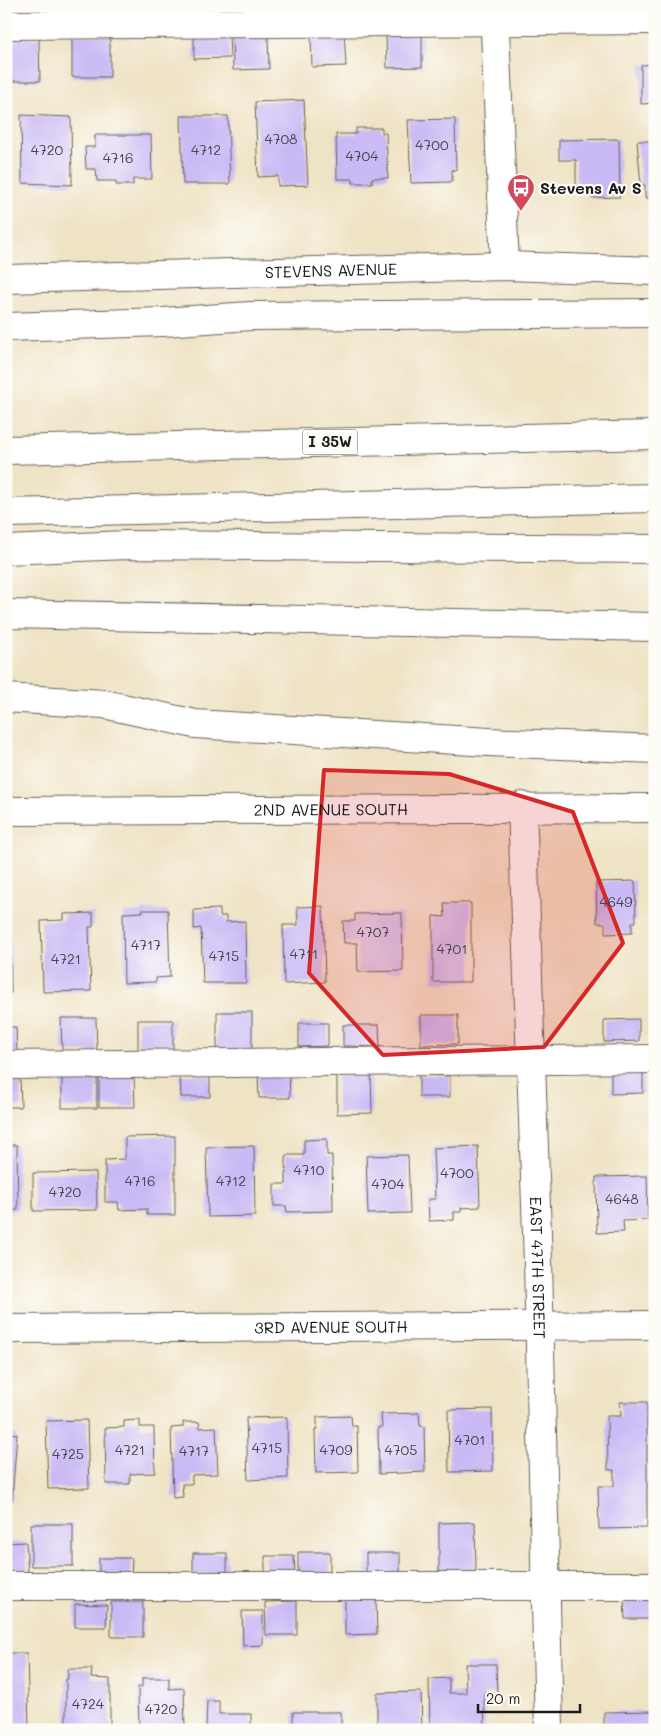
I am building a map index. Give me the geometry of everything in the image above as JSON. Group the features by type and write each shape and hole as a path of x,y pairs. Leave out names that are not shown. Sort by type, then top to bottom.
{"main road":[{"path":"495,14 505,266"},
{"path":"6,25 495,14 655,20"},
{"name":"STEVENS AVENUE","path":"6,279 505,266 655,271"},
{"path":"6,327 163,322 250,316 655,313"},
{"name":"I 35W","path":"6,450 655,435"},
{"path":"6,513 655,498"},
{"path":"6,550 127,545 655,549"},
{"path":"6,614 655,627"},
{"path":"6,698 104,704 196,724 488,742 655,749"},
{"name":"2ND AVENUE SOUTH","path":"6,811 522,806 564,809 655,808"},
{"name":"EAST 47TH STREET","path":"522,806 550,1730"},
{"path":"6,1065 655,1059"},
{"name":"3RD AVENUE SOUTH","path":"6,1329 655,1325"},
{"path":"6,1586 655,1586"}],"highlighted area":[{"path":"324,770 449,774 573,812 623,943 544,1047 383,1055 309,973"}],"building":[{"path":"71,6 93,6 93,13 71,13"},
{"path":"229,6 264,6 264,12 229,12"},
{"path":"412,6 434,6 434,10 412,10"},
{"path":"344,33 346,66 312,67 311,34"},
{"path":"422,33 422,67 387,68 386,34"},
{"path":"229,34 230,58 194,59 194,35"},
{"path":"268,34 269,69 233,70 232,35"},
{"path":"72,36 110,36 110,77 72,77"},
{"path":"39,38 40,81 6,81 6,39"},
{"path":"655,64 655,103 641,104 641,65"},
{"path":"304,100 308,185 278,186 278,176 258,177 255,102"},
{"path":"21,115 71,117 72,185 22,183"},
{"path":"181,116 228,116 230,184 183,184"},
{"path":"455,119 456,170 452,170 452,182 411,183 408,120"},
{"path":"356,128 382,128 382,133 386,133 388,178 372,178 372,183 353,183 353,179 337,179 336,134 356,134"},
{"path":"95,135 151,135 152,179 133,179 133,185 116,185 116,181 97,181 96,169 86,169 85,147 95,147"},
{"path":"619,139 620,197 591,198 591,191 576,191 576,160 559,160 559,140"},
{"path":"637,141 655,141 655,198 645,198 645,185 641,185"},
{"path":"635,881 636,922 632,922 632,933 605,934 605,923 597,923 596,882"},
{"path":"444,903 471,903 471,982 433,982 433,916 445,917"},
{"path":"323,906 325,982 284,984 283,925 298,925 297,907"},
{"path":"220,909 220,916 226,916 226,922 245,921 246,983 203,983 201,928 194,929 194,910"},
{"path":"142,910 168,910 170,977 156,978 156,982 124,983 123,913 143,912"},
{"path":"93,913 93,927 89,927 91,991 43,992 41,921 64,920 64,914"},
{"path":"402,913 403,971 358,972 357,943 344,943 343,921 355,921 355,914"},
{"path":"6,917 10,917 11,993 6,993"},
{"path":"217,1012 252,1012 252,1051 217,1051"},
{"path":"421,1015 458,1015 458,1044 421,1045"},
{"path":"61,1018 96,1018 97,1052 62,1051"},
{"path":"639,1019 639,1041 604,1042 604,1020"},
{"path":"138,1020 173,1020 173,1051 138,1051"},
{"path":"299,1023 328,1023 328,1046 299,1047"},
{"path":"343,1025 379,1025 380,1047 343,1046"},
{"path":"6,1027 16,1027 17,1053 6,1053"},
{"path":"611,1073 643,1073 643,1093 611,1094"},
{"path":"289,1074 290,1098 259,1098 258,1075"},
{"path":"371,1074 372,1113 337,1114 337,1076"},
{"path":"20,1075 21,1107 6,1107 6,1076"},
{"path":"99,1075 134,1075 135,1107 99,1107"},
{"path":"180,1075 210,1075 210,1097 181,1097"},
{"path":"419,1075 450,1076 450,1097 419,1097"},
{"path":"62,1076 97,1076 97,1108 62,1108"},
{"path":"175,1136 175,1215 147,1215 147,1209 119,1210 118,1202 105,1202 105,1160 125,1159 125,1137"},
{"path":"327,1139 327,1155 332,1155 333,1211 287,1212 286,1206 274,1206 274,1184 286,1184 286,1155 304,1155 304,1140"},
{"path":"6,1145 17,1145 18,1210 6,1211"},
{"path":"254,1146 255,1216 208,1217 206,1147"},
{"path":"478,1146 480,1207 461,1208 461,1212 454,1212 454,1220 429,1221 428,1199 435,1199 433,1148"},
{"path":"408,1155 410,1213 368,1214 366,1156"},
{"path":"96,1172 97,1210 33,1211 33,1173"},
{"path":"647,1176 648,1220 623,1221 624,1232 597,1233 596,1177"},
{"path":"620,1402 647,1402 647,1528 599,1529 598,1486 614,1486 614,1470 608,1470 607,1416 621,1416"},
{"path":"492,1409 493,1471 449,1472 448,1410"},
{"path":"419,1413 420,1426 424,1426 425,1472 379,1474 378,1427 382,1427 381,1414"},
{"path":"351,1416 352,1426 357,1426 358,1472 316,1473 315,1429 317,1429 317,1417"},
{"path":"287,1417 288,1478 248,1480 246,1418"},
{"path":"87,1420 89,1488 48,1489 46,1421"},
{"path":"140,1420 140,1427 154,1427 155,1473 130,1474 130,1484 106,1484 105,1428 124,1427 124,1421"},
{"path":"183,1422 199,1422 200,1428 216,1427 218,1474 192,1475 192,1484 182,1484 183,1497 173,1498 171,1428 183,1427"},
{"path":"6,1433 17,1434 12,1500 6,1500"},
{"path":"475,1522 476,1572 439,1573 439,1523"},
{"path":"31,1524 73,1524 73,1566 31,1566"},
{"path":"26,1542 28,1576 6,1577 6,1543"},
{"path":"298,1552 330,1552 330,1575 298,1575"},
{"path":"193,1553 227,1553 227,1574 193,1575"},
{"path":"366,1553 400,1553 400,1574 366,1574"},
{"path":"265,1556 294,1556 295,1577 265,1578"},
{"path":"99,1558 132,1558 131,1578 99,1579"},
{"path":"654,1597 654,1619 625,1619 624,1598"},
{"path":"376,1599 377,1634 345,1635 345,1600"},
{"path":"297,1601 297,1635 266,1635 265,1602"},
{"path":"111,1602 143,1602 143,1637 111,1637"},
{"path":"75,1604 107,1605 106,1627 75,1627"},
{"path":"242,1611 263,1611 263,1645 243,1646"},
{"path":"6,1653 27,1653 29,1730 6,1730"},
{"path":"465,1664 496,1664 497,1693 484,1693 485,1730 430,1730 429,1679 449,1678 449,1693 466,1693"},
{"path":"68,1669 92,1669 91,1678 110,1679 110,1730 66,1730 66,1679 68,1679"},
{"path":"142,1678 169,1678 169,1689 184,1688 185,1730 139,1730 138,1687 142,1687"},
{"path":"421,1692 422,1730 377,1730 377,1693"},
{"path":"207,1701 219,1701 219,1714 251,1714 251,1730 206,1730"},
{"path":"655,1711 655,1730 604,1730 604,1712"},
{"path":"293,1712 341,1712 341,1730 293,1730"}],"place":[{"name":"Stevens Av S","path":"521,212"}]}
